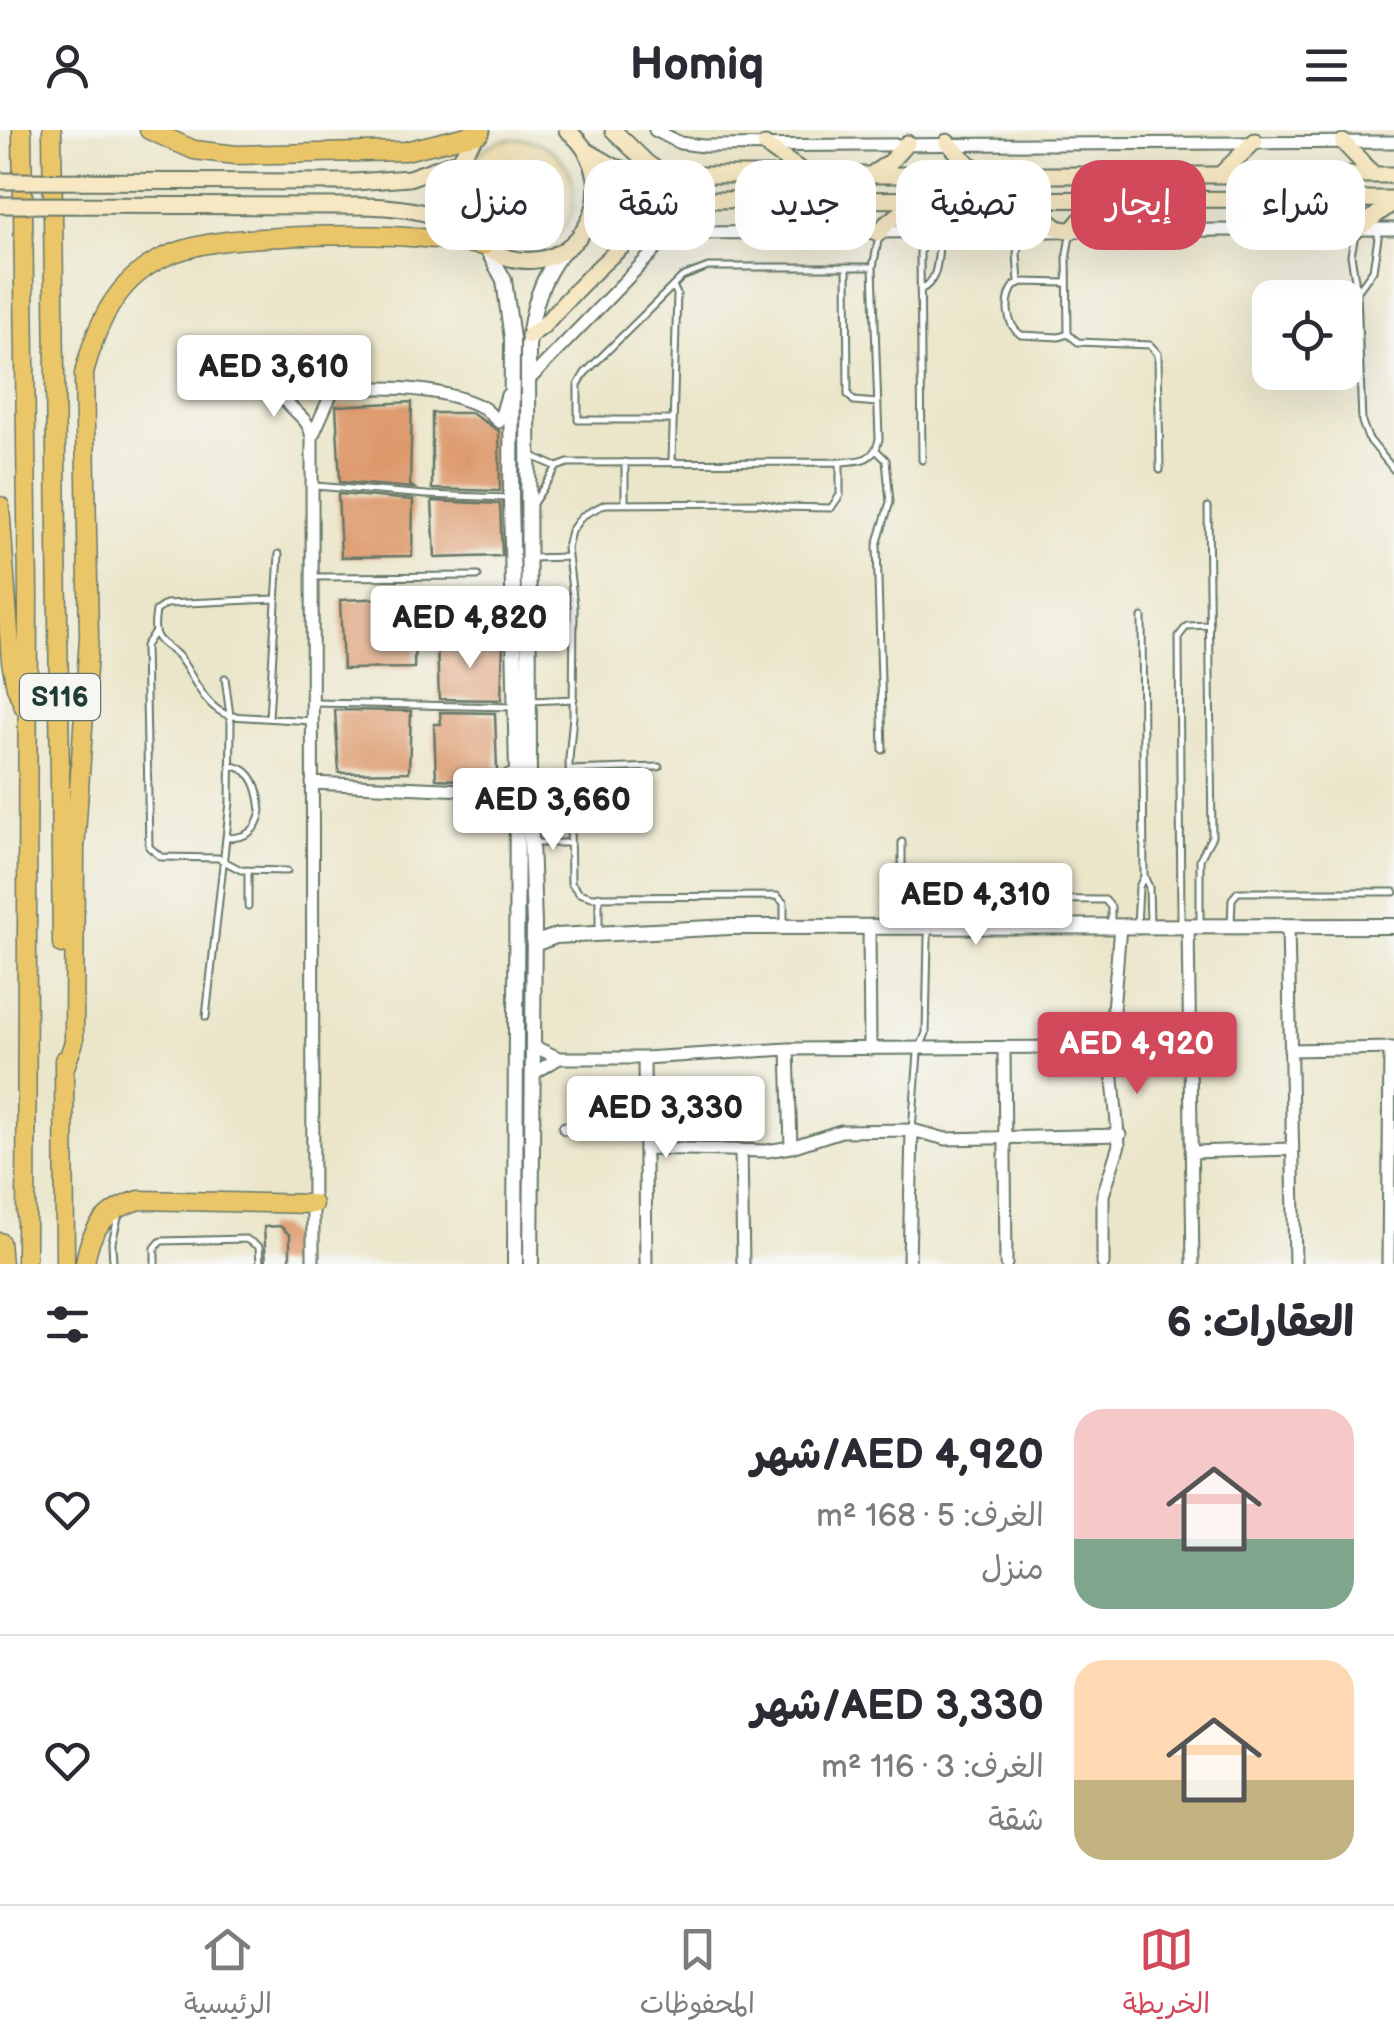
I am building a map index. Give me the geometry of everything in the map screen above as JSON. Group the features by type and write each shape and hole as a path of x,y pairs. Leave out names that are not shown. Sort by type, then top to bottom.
{"highway":[{"name":"S116","path":"22,130 28,713 26,1264"},
{"name":"S116","path":"52,130 65,1264"},
{"path":"149,130 194,150 236,155 405,151 482,131"},
{"path":"64,1070 74,1042 74,850 89,638 84,374 104,314 140,270 170,253 218,240 387,234 425,239"},
{"path":"0,506 13,674 18,696 28,713"},
{"path":"85,1264 94,1231 114,1210 127,1203 152,1198 313,1204"},
{"path":"0,1242 2,1264"}],"main road":[{"path":"567,130 587,151 604,160"},
{"path":"613,130 642,160"},
{"path":"460,160 482,131"},
{"path":"1220,175 1258,134"},
{"path":"876,171 890,162 907,136"},
{"path":"946,136 966,160"},
{"path":"1343,136 1374,175"},
{"path":"766,138 791,160"},
{"path":"587,151 591,160"},
{"path":"0,181 355,182 409,178 425,172"},
{"path":"1051,177 1394,175"},
{"path":"1365,200 1394,200"},
{"path":"1365,223 1394,200"},
{"path":"0,205 356,206 405,207 425,212"},
{"path":"876,232 896,217"},
{"path":"1051,223 1071,232"},
{"path":"490,250 518,260 534,260 564,250 584,230"},
{"path":"529,336 544,326 619,250"}],"street":[{"path":"656,130 691,145 766,138 1258,134 1394,142"},
{"path":"1365,230 1394,229"},
{"path":"528,380 671,238 697,232 896,233"},
{"path":"1051,232 1071,232"},
{"path":"486,250 497,264 509,298 517,772 522,818 530,843 534,925 531,1264"},
{"path":"515,1264 522,818 530,701 529,336 534,304 545,277 564,250"},
{"path":"313,1264 312,437 307,423 280,392 388,389 441,395 480,407 499,422 511,385"},
{"path":"312,437 333,390"},
{"path":"487,791 500,779 517,772"},
{"path":"312,784 487,791 522,818"},
{"path":"534,925 556,936"},
{"path":"1103,1264 1103,1195 1117,1156 1120,1134 1110,1047 1115,926"},
{"path":"1190,926 1192,1264"},
{"path":"1288,926 1295,1264"},
{"path":"534,944 556,936 598,932 784,927 1394,926"},
{"path":"869,927 870,1049"},
{"path":"533,1046 559,1058 644,1058 788,1049 1190,1046"},
{"path":"1004,1048 1006,1264"},
{"path":"1290,1050 1392,1048 1388,1264"},
{"path":"788,1049 790,1147"},
{"path":"533,1074 559,1058"},
{"path":"644,1058 646,1264"},
{"path":"565,1128 646,1128"},
{"path":"646,1148 790,1147 842,1131 912,1130 946,1140 1120,1134"},
{"path":"909,1264 912,1130"},
{"path":"1191,1152 1292,1149"},
{"path":"741,1150 743,1264"}],"lane":[{"path":"1362,284 1373,270 1380,229"},
{"path":"1071,232 1066,284 1068,334 1078,342 1146,344 1156,350 1160,470"},
{"path":"529,509 557,467 568,463 840,462 863,460 876,450 879,439 873,267 879,233"},
{"path":"921,250 922,460"},
{"path":"920,290 936,276 939,250"},
{"path":"1018,250 1019,283"},
{"path":"1353,250 1355,280"},
{"path":"847,267 848,394 854,401 877,402"},
{"path":"673,420 578,420 580,380 688,273 701,268 873,267"},
{"path":"1066,284 1019,283 1009,297 1014,330 1026,336 1068,334"},
{"path":"672,462 678,294 673,286"},
{"path":"1361,390 1363,428 1394,470"},
{"path":"876,450 886,460 890,502 877,545 883,750"},
{"path":"528,453 557,467"},
{"path":"625,462 625,503"},
{"path":"784,927 784,903 777,896 599,896 579,893 571,883 569,770 574,606 567,557 571,531 582,516 605,504 761,502 831,508 840,494 840,462"},
{"path":"312,485 427,496 511,498"},
{"path":"1190,926 1200,858 1212,836 1208,508"},
{"path":"269,718 279,554"},
{"path":"528,558 567,557"},
{"path":"313,578 478,576"},
{"path":"275,599 166,604 156,611 155,631 159,640 179,657 210,704 230,716 312,720"},
{"path":"1142,617 1144,876 1148,886 1143,926"},
{"path":"1190,926 1179,636 1187,626 1210,625"},
{"path":"155,631 145,646 147,842 152,852 161,858 223,860 234,868 287,871"},
{"path":"206,1017 226,838 230,716 225,678"},
{"path":"530,701 574,700"},
{"path":"312,703 515,708"},
{"path":"226,838 251,833 261,812 250,773 230,766"},
{"path":"569,770 659,768"},
{"path":"902,842 902,927"},
{"path":"530,843 570,844"},
{"path":"248,870 248,906"},
{"path":"1143,926 1139,887 1144,876"},
{"path":"902,887 928,887 926,1033 919,1049 912,1130"},
{"path":"1231,926 1232,899 1238,892 1394,892"},
{"path":"598,932 599,896"},
{"path":"984,926 986,901 1004,899 1105,900 1111,905 1115,926"},
{"path":"113,1264 114,1232 127,1203"},
{"path":"155,1264 155,1248 161,1241 246,1239 259,1246 260,1264"}],"sand":[{"path":"517,139 539,143 561,160 473,160 495,143"},
{"path":"564,163 573,185 573,207 564,229"},
{"path":"499,250 535,250 517,253"}],"building":[{"path":"412,402 410,485 414,488 340,482 336,406"},
{"path":"432,413 471,413 499,431 500,491 432,489"},
{"path":"338,494 413,500 412,556 341,557"},
{"path":"432,501 500,504 502,556 435,558"},
{"path":"416,597 414,668 343,669 340,600"},
{"path":"503,643 501,700 439,699 437,645"},
{"path":"335,710 411,711 409,772 339,773"},
{"path":"440,712 495,713 497,770 484,781 436,779 434,724 441,724"},
{"path":"280,1226 290,1235 290,1264 266,1264 264,1227"}]}
